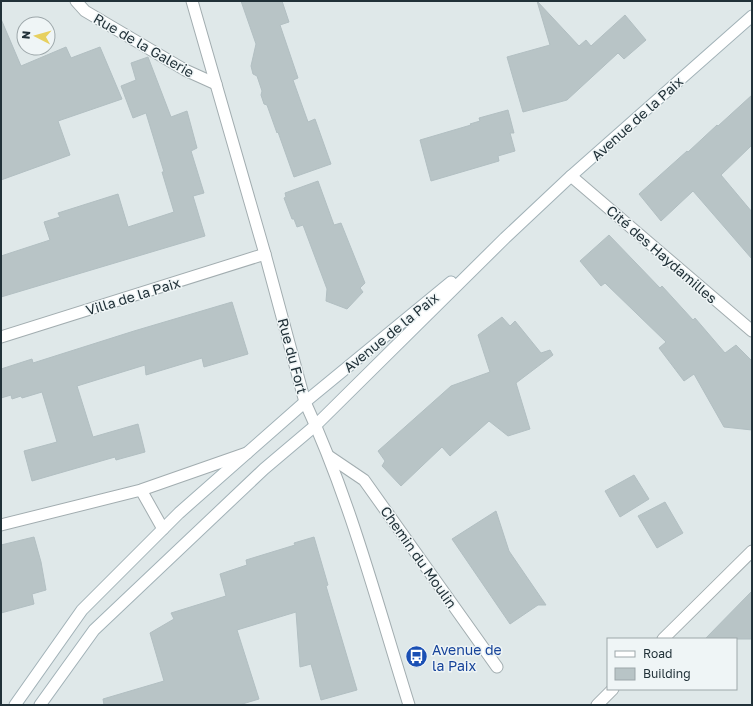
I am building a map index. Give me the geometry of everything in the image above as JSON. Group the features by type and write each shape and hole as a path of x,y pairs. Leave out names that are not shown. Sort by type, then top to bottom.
{"street":[{"name":"Rue de la Galerie","path":"76,1 85,11 185,70 216,84"},
{"name":"Rue du Fort","path":"192,1 265,254 305,402 330,457 350,515 409,705"},
{"name":"Avenue de la Paix","path":"40,705 94,630 264,469 316,425 505,238 572,176 752,16"},
{"name":"Cité des Haydamilles","path":"572,176 752,331"},
{"name":"Avenue de la Paix","path":"15,705 82,610 178,513 305,402 505,238"},
{"name":"Villa de la Paix","path":"1,337 265,254"},
{"path":"1,526 141,490 247,453"},
{"name":"Chemin du Moulin","path":"330,457 364,480 497,667"},
{"path":"141,490 163,529"},
{"path":"664,638 752,551"},
{"path":"597,705 612,690"}],"building":[{"path":"241,1 282,1 289,22 280,25 298,78 293,80 308,122 315,119 331,164 294,177 267,105 264,104 261,95 262,91 257,76 253,74 251,66 256,44"},
{"path":"537,1 579,46 586,40 591,46 625,15 646,40 624,59 618,53 567,100 523,112 507,57 550,45"},
{"path":"1,19 21,66 45,56 56,56 56,51 66,47 71,58 100,47 122,99 58,121 70,155 1,180"},
{"path":"148,57 171,117 187,111 197,148 191,151 204,193 193,196 205,236 1,297 1,256 50,240 44,222 60,217 58,213 118,194 128,227 174,212 162,172 164,172 146,113 133,118 121,86 136,80 131,63"},
{"path":"752,95 752,145 721,175 752,212 752,259 693,191 661,221 639,194"},
{"path":"508,110 514,133 510,133 515,151 498,156 499,161 431,181 420,140 471,125 470,124 480,121 479,118"},
{"path":"318,181 334,225 341,223 365,283 360,288 363,292 347,309 326,301 327,289 303,225 297,227 294,219 292,219 284,198 286,197 285,193"},
{"path":"609,235 660,288 662,286 693,320 695,318 725,353 736,345 752,361 752,430 724,427 694,374 684,381 659,348 666,342 605,283 601,286 580,261"},
{"path":"232,302 248,354 204,367 202,358 146,375 145,365 77,386 93,437 138,424 145,452 116,460 115,457 32,481 24,451 57,442 42,392 22,398 21,396 12,399 11,395 1,398 1,369 32,359 33,363"},
{"path":"502,317 510,326 515,321 541,353 550,350 553,355 516,383 530,429 508,436 489,421 450,456 442,447 401,486 382,466 385,461 378,451 451,386 490,372 478,335"},
{"path":"634,475 649,499 620,517 605,491"},
{"path":"665,502 683,533 657,548 638,516"},
{"path":"496,511 509,551 546,605 538,605 510,624 452,539"},
{"path":"34,537 41,562 46,590 32,594 34,604 1,613 1,545"},
{"path":"314,537 328,585 326,586 357,690 321,700 311,664 300,667 296,612 237,630 259,699 239,705 104,705 103,699 164,681 150,633 174,619 171,613 226,596 220,574 247,565 246,560 295,545 294,543"},
{"path":"752,591 752,639 706,638"}],"place":[{"name":"Avenue de la Paix","path":"416,657"}]}
